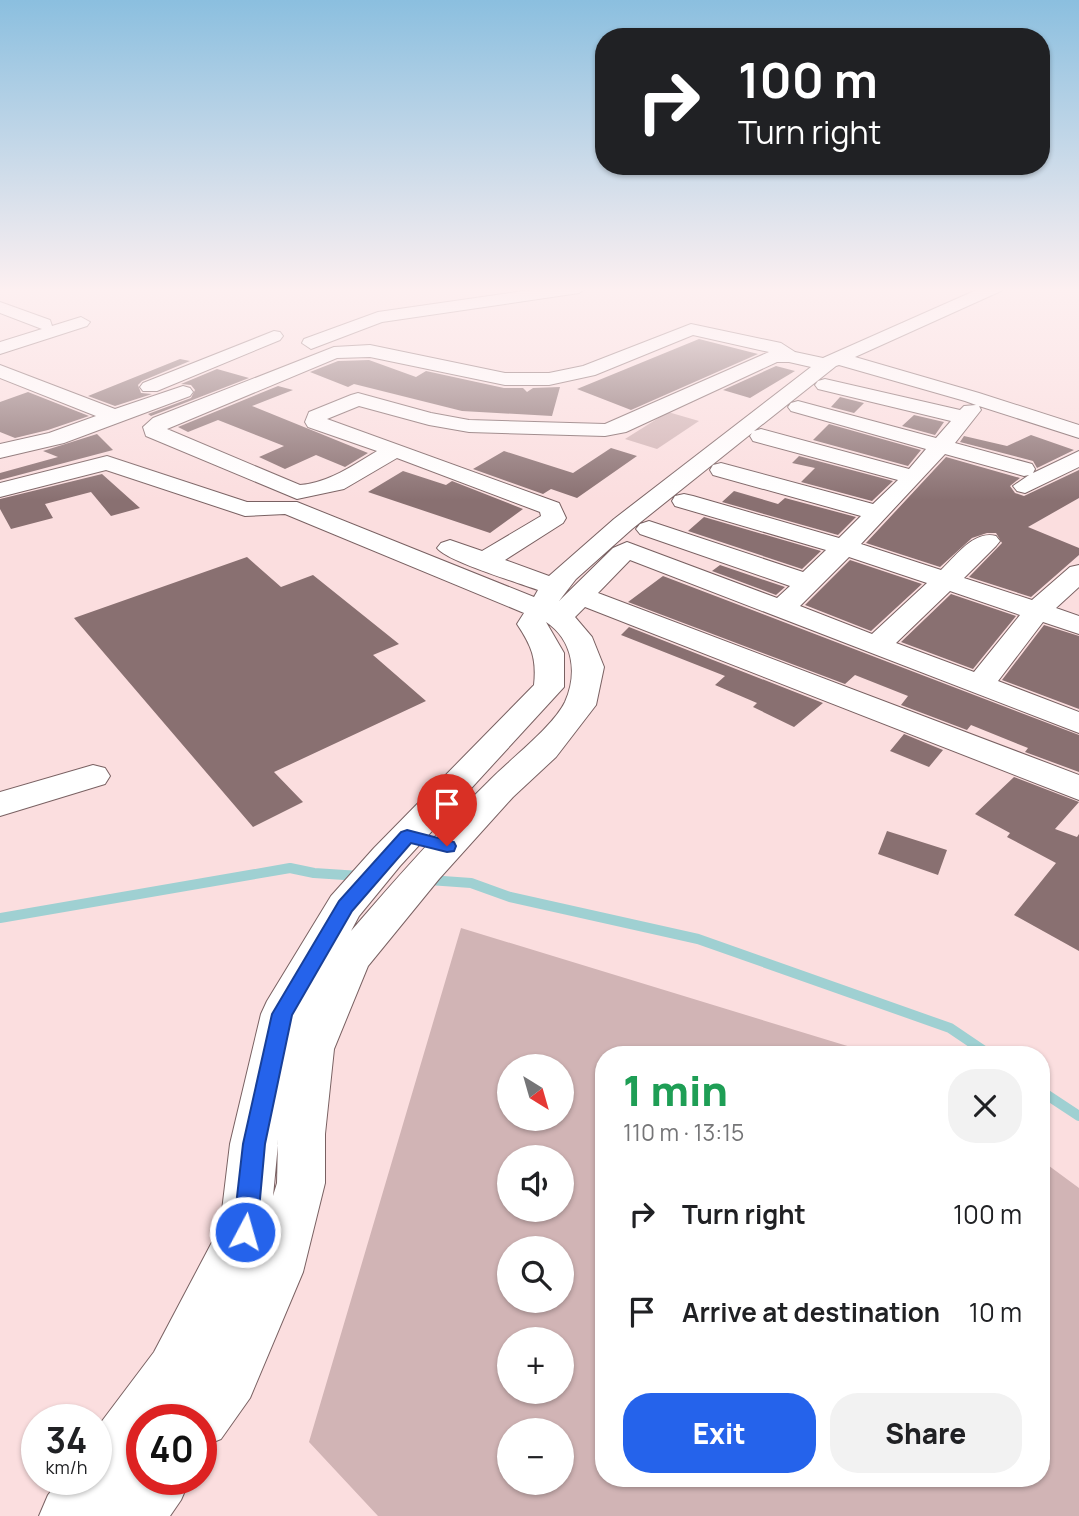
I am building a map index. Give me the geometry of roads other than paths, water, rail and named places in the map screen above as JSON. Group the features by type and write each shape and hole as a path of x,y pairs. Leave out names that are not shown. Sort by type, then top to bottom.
{"street":[{"path":"5,445 218,359"},
{"path":"5,445 56,438 116,418 270,359"},
{"path":"320,359 173,418 154,427 154,431 297,492 312,492 333,484 395,450"},
{"path":"411,359 505,379 550,379 588,371 618,359"},
{"path":"358,399 429,419 469,426 605,430 618,427 756,363 776,359"},
{"path":"801,359 1079,432"},
{"path":"558,602 623,524 836,367 853,359"},
{"path":"212,1404 230,1378 277,1272 301,1183 302,1134 312,1049 351,958 366,909 397,847 549,687 552,664 548,645 531,624 798,407 836,367 855,359"},
{"path":"404,374 428,362"},
{"path":"836,367 958,425 1008,443"},
{"path":"0,371 116,418"},
{"path":"381,387 316,416 316,422 550,508 554,518 483,562"},
{"path":"143,407 173,418"},
{"path":"798,407 958,425 1025,478 1079,458"},
{"path":"782,609 914,477 958,425"},
{"path":"761,436 914,477"},
{"path":"0,490 107,463 245,509 288,507 1079,788"},
{"path":"721,470 878,513"},
{"path":"112,1457 174,1372 245,1232 254,1144 282,1014 366,909 437,858 501,789 544,749 580,705 589,667 578,637 558,602 483,562 312,492"},
{"path":"684,501 844,547 1079,625"},
{"path":"638,539 808,583"},
{"path":"638,539 782,609 1079,723"},
{"path":"876,646 987,541"},
{"path":"979,685 1038,610 1079,573"},
{"path":"0,804 93,776"},
{"path":"397,847 437,858"},
{"path":"69,1516 84,1495"},
{"path":"134,1516 149,1495"}],"waterway":[{"path":"0,918 290,868 314,873 360,876"},
{"path":"429,880 471,883 510,897 698,939 950,1028 977,1046"},
{"path":"1050,1097 1079,1116"}]}
